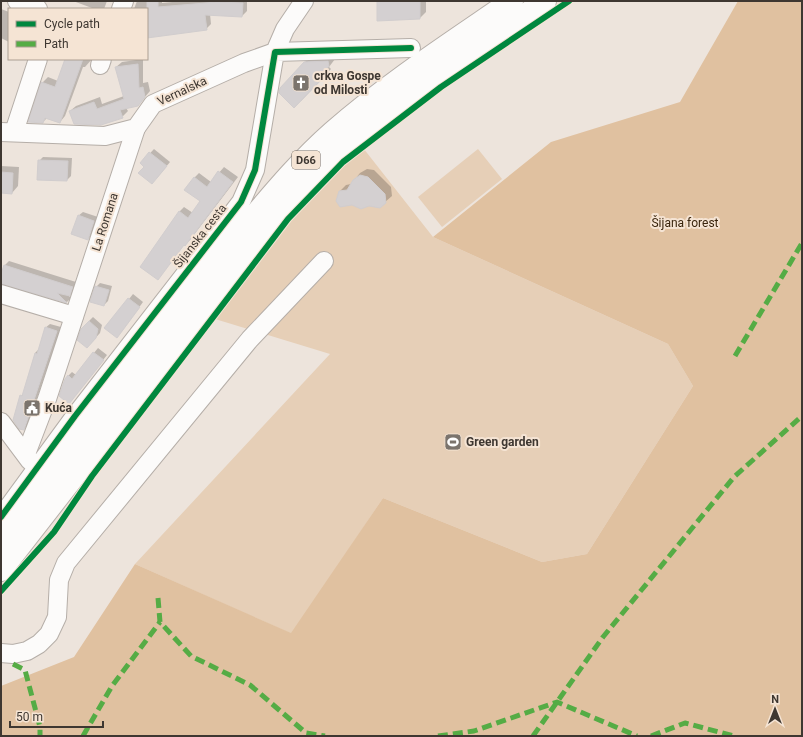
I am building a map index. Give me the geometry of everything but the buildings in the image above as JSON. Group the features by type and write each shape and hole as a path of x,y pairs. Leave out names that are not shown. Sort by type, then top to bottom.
{"main road":[{"name":"D66","path":"1,541 240,234 281,184 332,133 378,95 512,1"},
{"name":"D66","path":"1,570 260,237 294,199 346,146 387,112 545,1"}],"street":[{"path":"16,1 35,8"},
{"path":"304,1 285,29 275,52 411,48"},
{"name":"Vernalska","path":"136,128 153,104 244,63 275,52"},
{"name":"Šijanska cesta","path":"1,517 75,416 241,202 255,170 275,52"},
{"path":"38,60 8,132 105,136 136,128"},
{"name":"La Romana","path":"26,454 47,398 136,128"},
{"path":"2,652 13,654 27,652 39,644 49,634 57,617 59,580 66,563 250,339 324,261"},
{"path":"1,294 74,316"},
{"path":"1,422 26,454 36,471"}],"shaded area":[{"name":"Green garden","path":"360,144 433,237 668,344 693,386 587,554 542,562 383,498 292,634 135,564 330,354 215,319 269,235"},
{"path":"478,149 502,179 442,227 418,197"}],"green space":[{"name":"Šijana forest","path":"738,1 802,1 802,736 1,736 1,686 74,657 135,564 291,633 383,498 542,562 587,554 693,386 668,344 433,237 551,142 680,102"}],"marked path":[{"path":"735,356 802,243"},
{"path":"533,736 603,637 734,477 802,416"},
{"path":"158,598 160,622 191,656 250,685 306,733 325,736"},
{"path":"83,736 112,686 160,622"},
{"path":"13,664 25,670 40,727 40,736"},
{"path":"438,736 474,731 557,702 637,736"},
{"path":"651,736 685,723 734,736"}],"cycle path":[{"path":"1,591 54,532 92,476 288,219 343,162 441,87 569,1"},
{"path":"1,517 75,416 241,202 255,170 275,52 411,48"}],"place":[{"name":"crkva Gospe od Milosti","path":"301,83"},
{"name":"Kuća","path":"32,408"},
{"name":"Green garden","path":"453,442"}]}
